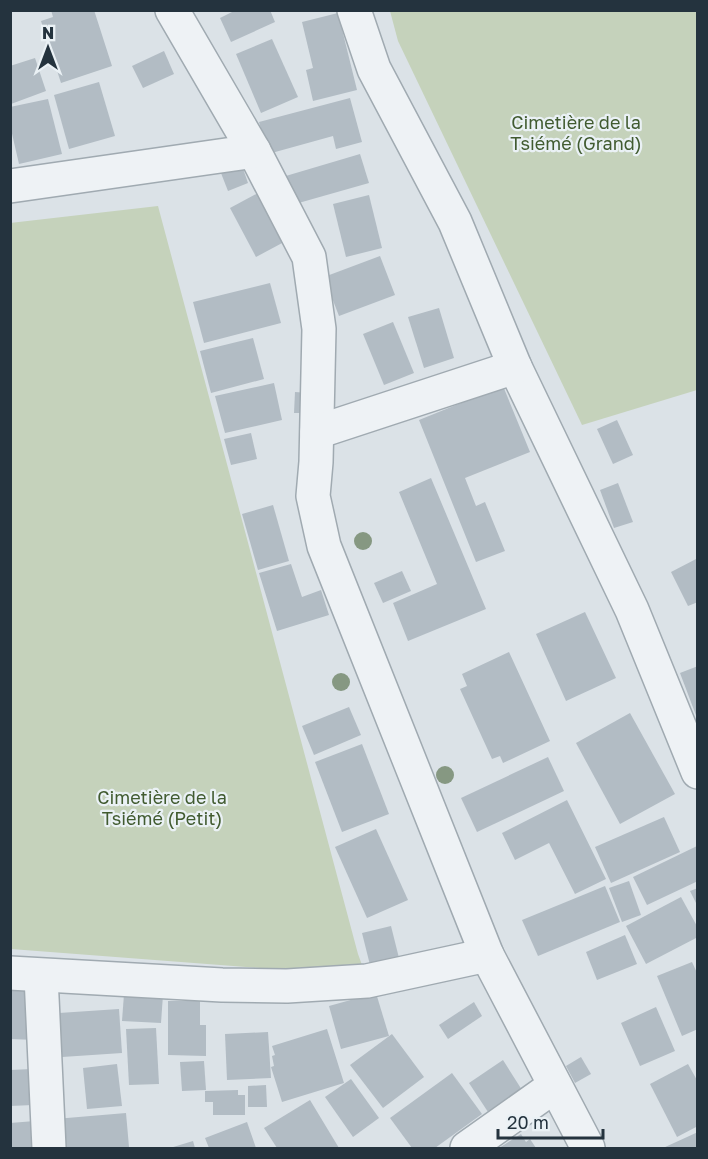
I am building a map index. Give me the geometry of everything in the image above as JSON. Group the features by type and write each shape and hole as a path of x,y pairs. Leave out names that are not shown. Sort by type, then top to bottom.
{"street":[{"path":"172,10 254,151 303,244 314,279 319,329 313,496 324,546 487,954 553,1087 588,1149"},
{"path":"354,10 374,69 455,222 515,367 632,610 698,772"},
{"path":"10,186 254,151"},
{"path":"317,432 515,367"},
{"path":"49,1149 26,974 222,986 287,986 367,981 487,954"},
{"path":"466,1149 553,1087"}],"green space":[{"name":"Cimetière de la Tsiémé (Grand)","path":"390,11 697,11 697,390 582,425 398,41"},
{"name":"Cimetière de la Tsiémé (Petit)","path":"158,206 358,954 366,976 11,949 10,223"}],"building":[{"path":"51,10 94,10 112,66 61,83 41,21 53,17"},
{"path":"236,10 270,10 275,22 231,42 220,18"},
{"path":"338,13 357,90 313,101 306,70 313,68 302,22"},
{"path":"272,39 298,97 261,113 236,54"},
{"path":"164,51 174,74 143,88 132,66"},
{"path":"35,58 46,91 11,104 10,66"},
{"path":"99,82 115,136 69,149 54,95"},
{"path":"350,98 362,142 336,149 333,136 268,154 259,122"},
{"path":"48,99 62,154 19,164 10,125 10,107"},
{"path":"360,154 369,183 288,206 279,178"},
{"path":"240,160 248,183 228,191 219,168"},
{"path":"258,193 284,242 256,257 230,208"},
{"path":"369,195 382,248 346,257 333,204"},
{"path":"380,256 395,295 339,316 324,277"},
{"path":"270,283 281,323 204,343 193,302"},
{"path":"439,308 454,358 424,368 408,317"},
{"path":"393,322 414,373 384,385 363,334"},
{"path":"253,338 264,379 211,393 200,351"},
{"path":"274,383 282,420 225,433 215,396"},
{"path":"503,386 530,452 465,478 476,506 485,502 505,551 476,562 419,420"},
{"path":"295,392 309,393 308,413 294,413"},
{"path":"617,420 633,455 613,464 597,429"},
{"path":"251,433 257,459 231,465 224,439"},
{"path":"431,478 486,609 408,641 393,603 437,584 399,492"},
{"path":"618,483 633,522 614,528 600,490"},
{"path":"273,505 289,561 258,570 242,514"},
{"path":"698,558 698,602 688,606 671,572"},
{"path":"291,564 302,597 321,590 329,615 277,631 259,573"},
{"path":"402,571 411,591 383,603 374,583"},
{"path":"585,612 616,678 566,701 536,634"},
{"path":"509,652 550,741 503,763 500,756 492,759 460,689 467,686 462,674"},
{"path":"698,666 698,718 697,718 680,673"},
{"path":"349,707 361,735 314,755 302,726"},
{"path":"630,713 675,794 620,824 576,743"},
{"path":"362,744 389,814 342,832 315,762"},
{"path":"548,757 564,791 477,832 461,798"},
{"path":"567,800 606,879 575,894 549,843 515,860 502,833"},
{"path":"664,817 680,852 611,883 595,847"},
{"path":"376,829 408,900 367,918 335,847"},
{"path":"697,846 698,881 647,905 633,877"},
{"path":"629,881 641,915 622,922 609,888"},
{"path":"605,886 620,922 538,956 522,920"},
{"path":"698,888 698,907 690,891"},
{"path":"681,897 698,928 698,937 646,964 626,926"},
{"path":"391,926 401,966 372,973 362,933"},
{"path":"625,935 637,964 597,980 586,952"},
{"path":"692,962 698,975 698,1029 682,1036 657,976"},
{"path":"10,990 36,990 36,1040 10,1039"},
{"path":"376,993 389,1036 341,1049 329,1006"},
{"path":"124,994 163,995 161,1023 122,1021"},
{"path":"168,1001 200,1001 200,1025 206,1025 206,1056 168,1055"},
{"path":"474,1002 482,1016 448,1039 439,1025"},
{"path":"656,1007 675,1051 640,1066 621,1023"},
{"path":"119,1009 122,1053 62,1057 59,1013"},
{"path":"156,1028 159,1084 129,1085 126,1029"},
{"path":"327,1029 344,1083 282,1102 271,1067 274,1066 272,1056 275,1055 272,1046"},
{"path":"268,1032 271,1078 227,1080 225,1034"},
{"path":"392,1034 424,1077 383,1108 350,1065"},
{"path":"581,1057 591,1074 575,1083 566,1066"},
{"path":"503,1060 522,1090 488,1112 469,1083"},
{"path":"204,1061 206,1090 182,1091 180,1062"},
{"path":"117,1064 122,1106 87,1109 83,1068"},
{"path":"688,1064 698,1082 698,1126 677,1137 650,1084"},
{"path":"32,1069 33,1105 10,1106 10,1070"},
{"path":"452,1073 482,1114 435,1148 412,1148 390,1118"},
{"path":"351,1079 379,1118 353,1137 325,1097"},
{"path":"266,1085 267,1107 248,1107 248,1086"},
{"path":"238,1090 238,1095 245,1095 245,1115 213,1115 213,1102 205,1102 205,1091"},
{"path":"310,1100 339,1148 277,1148 264,1128"},
{"path":"126,1113 129,1147 57,1148 55,1119"},
{"path":"35,1121 36,1147 11,1148 10,1123"},
{"path":"247,1122 256,1148 209,1148 205,1138"},
{"path":"698,1132 698,1148 663,1148"},
{"path":"521,1134 526,1142 530,1139 536,1148 499,1148"},
{"path":"193,1141 195,1148 170,1148"}]}
